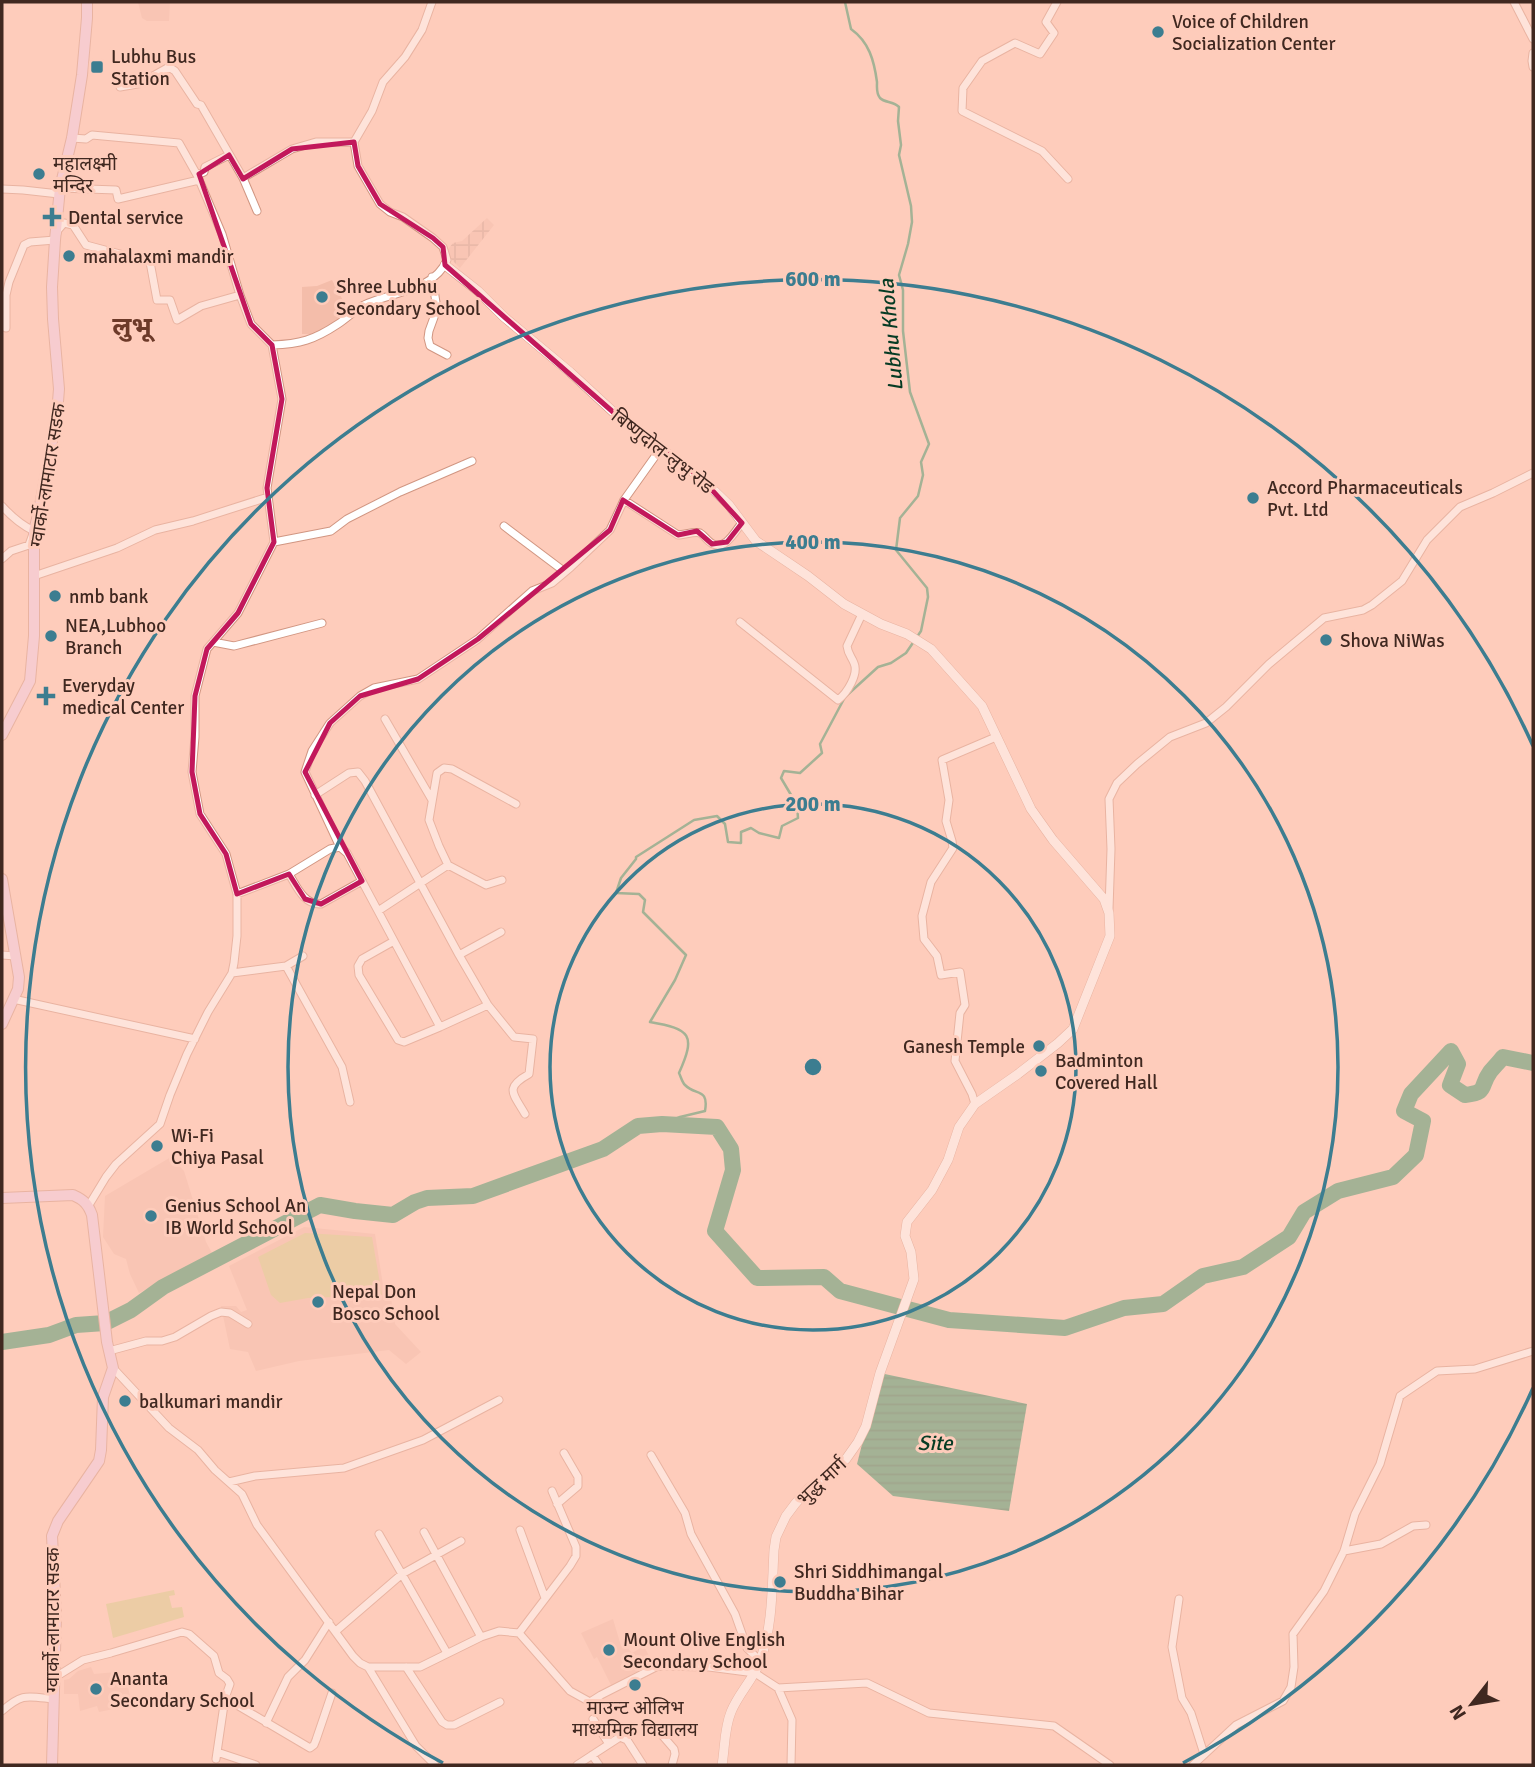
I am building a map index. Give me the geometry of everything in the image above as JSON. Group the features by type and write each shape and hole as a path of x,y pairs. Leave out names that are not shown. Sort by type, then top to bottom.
{"main road":[{"name":"ग्वार्को-लामाटार सडक","path":"2,735 30,681 34,636 34,531 60,389 52,287 59,191 72,138 82,75 87,2"},
{"path":"2,880 19,977 18,989 2,1024"},
{"path":"2,1198 73,1195 89,1205 113,1368"},
{"name":"ग्वार्को-लामाटार सडक","path":"52,1765 55,1615 52,1536 58,1521 99,1461 103,1398 113,1368"}],"street":[{"path":"272,345 297,344 313,338 338,324 361,306 417,287 445,265 447,260 443,247 403,216 380,205 358,166 354,142 372,111 383,82 405,57 422,30 432,2"},
{"path":"1057,2 1046,22 1054,33 1040,54 1015,43 982,61 963,88 962,111 1042,151 1068,179"},
{"path":"1514,2 1533,39"},
{"path":"1533,53 1533,67"},
{"path":"120,88 149,82 153,76 169,67 175,71 197,104 201,105 243,178 257,211"},
{"path":"72,138 86,139 92,135 179,143 198,178 222,234 251,324 272,345 282,399 267,488 274,542 238,613 207,649 195,696 192,772 200,814 226,854 237,894 237,936 232,973 195,1039 160,1124 116,1164 89,1205"},
{"path":"243,178 292,149 316,142 354,142"},
{"path":"2,190 116,190 118,199 198,178 205,167 229,155"},
{"path":"6,328 5,281 24,245 55,240 64,223 73,225 86,245 150,262 157,300 170,300 177,320 201,306 240,295"},
{"name":"बिष्णुदोल-लुभु रोड","path":"445,265 478,290 504,317 621,419 701,478 729,505 756,541 844,604 881,624 907,634 931,649 982,706 1031,809 1053,840 1104,899 1109,913"},
{"path":"432,277 437,309 428,338 430,346 447,355"},
{"path":"440,1027 347,853 340,847 315,795 305,772 312,751 330,723 360,696 373,688 418,679 478,639 532,591 552,583 565,572 610,530 624,500 661,448"},
{"path":"274,542 331,531 347,519 389,498 472,461"},
{"path":"996,737 942,760 949,800 946,821 953,848 931,881 922,916 924,939 937,956 941,975 960,972 965,1005 960,1013 955,1061 975,1104 1058,1044 1073,1029 1110,936 1109,799 1117,783 1170,737 1206,723 1269,664 1324,618 1363,610 1402,581 1427,540 1460,507 1533,473"},
{"path":"34,576 117,548 155,530 268,497"},
{"path":"624,500 678,535 693,532 720,546 727,542 742,523"},
{"path":"2,506 13,518 34,531 29,545 11,551 2,559"},
{"path":"503,526 565,572"},
{"path":"740,622 838,701 856,673 847,646 862,614"},
{"path":"214,642 234,646 322,623"},
{"path":"385,719 432,801"},
{"path":"502,880 485,885 448,865 429,820 437,773 444,768 452,769 516,804"},
{"path":"315,795 349,772 358,772 365,781 488,1005 514,1037 533,1039 529,1074 513,1086 513,1094 525,1114"},
{"path":"237,894 289,874 330,849 340,847"},
{"path":"378,911 448,865"},
{"path":"289,874 305,899 316,905 362,881"},
{"path":"459,955 501,932"},
{"path":"394,941 362,960 358,966 359,975 398,1040 404,1042 488,1005"},
{"path":"2,954 16,956"},
{"path":"232,973 286,966 303,956"},
{"path":"286,966 342,1067 350,1102"},
{"path":"13,999 195,1039"},
{"name":"भुद्ध मार्ग","path":"722,1765 725,1730 730,1715 736,1700 755,1672 767,1637 776,1537 795,1504 808,1489 846,1459 859,1442 914,1281 911,1252 905,1236 907,1222 932,1191 948,1160 959,1127 975,1104"},
{"path":"108,1346 162,1341 175,1337 221,1312 230,1312 248,1324"},
{"path":"1193,1765 1236,1725 1283,1700 1291,1687 1294,1667 1293,1634 1324,1591 1344,1551 1355,1514 1380,1464 1399,1396 1437,1371 1475,1369 1533,1352"},
{"path":"113,1368 169,1428 198,1450 215,1470 242,1494 257,1525 352,1656 360,1663 368,1667 420,1667 499,1631 519,1633 570,1691 590,1702 658,1666 709,1667 755,1672 778,1688 792,1720 792,1765"},
{"path":"229,1482 255,1476 344,1468 423,1440 499,1400"},
{"path":"557,1504 578,1486 578,1477 564,1453"},
{"path":"651,1455 685,1513 694,1541 736,1614 747,1648 760,1661"},
{"path":"519,1633 576,1556 576,1547 552,1492"},
{"path":"1344,1551 1381,1544 1413,1526 1426,1525"},
{"path":"520,1530 545,1598"},
{"path":"425,1532 481,1637"},
{"path":"379,1534 447,1653"},
{"path":"335,1631 402,1574 461,1541"},
{"path":"1178,1599 1172,1647 1182,1698 1191,1713 1204,1755"},
{"path":"267,1723 288,1677 305,1660 329,1622"},
{"path":"53,1678 83,1660 182,1632 189,1634 214,1656 219,1673 230,1684 225,1699 217,1755 256,1765"},
{"path":"368,1667 416,1746 435,1765"},
{"path":"406,1667 442,1722 447,1725 454,1725 500,1702"},
{"path":"778,1688 867,1683 929,1713 1054,1726 1110,1765"},
{"path":"225,1699 310,1748 314,1745 332,1693"},
{"path":"2,1711 24,1696 52,1699"},
{"path":"593,1720 609,1744"},
{"path":"655,1727 674,1749 676,1754 672,1765"},
{"path":"577,1765 623,1737 643,1765"},
{"path":"593,1755 599,1765"}],"highlighted area":[{"path":"354,142 358,166 380,204 433,238 443,247 445,265 621,419 701,478 742,523 727,542 712,544 697,531 678,535 623,500 610,530 478,639 418,679 360,696 330,723 305,772 362,881 321,904 305,899 289,874 237,894 226,854 200,814 192,772 195,696 207,649 238,613 274,542 267,488 282,399 272,345 251,324 199,174 229,155 243,179 292,149"}],"shaded area":[{"path":"138,2 170,2 169,21 147,21 142,18"},
{"path":"487,218 494,225 460,268 445,253 453,243 462,241"},
{"name":"Shree Lubhu Secondary School","path":"332,280 347,308 337,320 317,332 302,334 302,287 317,286"},
{"name":"Genius School An IB World School","path":"171,1157 184,1171 206,1242 212,1253 139,1293 126,1259 114,1254 103,1237 105,1196"},
{"name":"Nepal Don Bosco School","path":"304,1227 375,1234 385,1298 391,1298 395,1324 421,1352 406,1364 389,1350 299,1361 256,1371 248,1352 230,1349 221,1306 236,1306 241,1312 247,1310 229,1266"},
{"path":"305,1233 372,1237 382,1295 308,1298 280,1303 271,1295 258,1257"},
{"path":"174,1590 175,1595 169,1596 172,1608 182,1607 184,1617 113,1638 106,1604"},
{"name":"Mount Olive English Secondary School","path":"613,1619 621,1646 627,1647 632,1653 644,1646 649,1656 641,1661 644,1668 611,1685 581,1633"},
{"name":"Ananta Secondary School","path":"91,1667 94,1674 116,1672 119,1685 127,1683 131,1700 118,1702 118,1708 99,1712 97,1706 80,1711 78,1694 64,1694 64,1680"}],"water":[{"name":"Site","path":"880,1373 1027,1404 1009,1511 893,1496 857,1464"}],"waterway":[{"name":"Lubhu Khola","path":"662,1124 705,1111 706,1104 701,1094 685,1085 679,1073 687,1050 686,1036 682,1031 650,1022 675,980 686,955 643,912 645,900 639,894 616,893 621,878 636,857 694,820 717,816 725,824 728,842 741,843 741,832 751,828 779,838 782,826 798,818 797,805 781,778 784,771 800,773 822,753 820,744 845,697 878,667 891,663 906,653 921,631 928,597 927,588 896,550 900,518 918,496 923,475 921,462 929,444 910,392 903,331 903,290 899,275 912,222 899,155 899,107 879,96 872,59 862,40 851,29 845,2"},
{"path":"2,1342 49,1335 76,1325 105,1323 131,1310 163,1287 320,1205 393,1215 427,1198 473,1196 603,1149 638,1126 662,1124 717,1127 731,1149 733,1170 715,1231 757,1278 824,1277 840,1291 949,1320 1065,1328 1124,1308 1163,1304 1203,1276 1243,1267 1289,1237 1304,1212 1338,1191 1393,1177 1416,1155 1423,1121 1404,1111 1411,1094 1451,1051 1458,1064 1450,1085 1465,1095 1481,1090 1490,1072 1503,1057 1533,1063"}],"place":[{"name":"Voice of Children Socialization Center","path":"1158,32"},
{"name":"Lubhu Bus Station","path":"97,67"},
{"name":"महालक्ष्मी मन्दिर","path":"39,174"},
{"name":"Dental service","path":"52,217"},
{"name":"mahalaxmi mandir","path":"69,256"},
{"name":"Shree Lubhu Secondary School","path":"322,297"},
{"name":"Accord Pharmaceuticals Pvt. Ltd","path":"1253,498"},
{"name":"nmb bank","path":"55,596"},
{"name":"NEA,Lubhoo Branch","path":"51,636"},
{"name":"Shova NiWas","path":"1326,640"},
{"name":"Everyday medical Center","path":"46,696"},
{"name":"Ganesh Temple","path":"1039,1046"},
{"name":"Badminton Covered Hall","path":"1041,1071"},
{"name":"Wi-Fi Chiya Pasal","path":"157,1146"},
{"name":"Genius School An IB World School","path":"151,1216"},
{"name":"Nepal Don Bosco School","path":"318,1302"},
{"name":"balkumari mandir","path":"125,1401"},
{"name":"Shri Siddhimangal Buddha Bihar","path":"780,1582"},
{"name":"Mount Olive English Secondary School","path":"609,1650"},
{"name":"माउन्ट ओलिभ माध्यमिक विद्यालय","path":"635,1685"},
{"name":"Ananta Secondary School","path":"96,1689"}],"district":[{"name":"लुभू","path":"132,326"}]}
